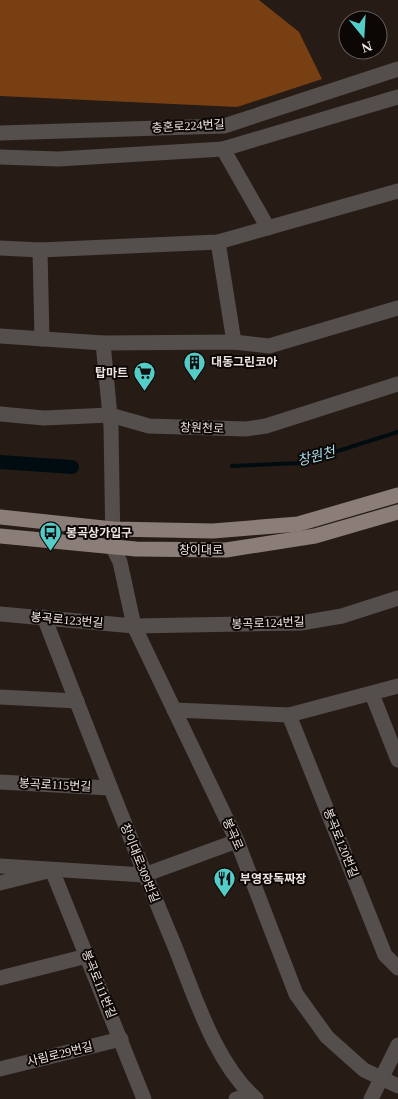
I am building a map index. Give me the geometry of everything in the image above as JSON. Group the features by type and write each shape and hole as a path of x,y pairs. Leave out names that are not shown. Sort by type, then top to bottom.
{"main road":[{"name":"창이대로","path":"0,517 113,529 213,531 298,524 398,495"},
{"name":"창이대로","path":"0,536 87,543 113,548 226,550 315,536 398,512"}],"street":[{"name":"충혼로224번길","path":"0,133 224,126 398,69"},
{"path":"0,157 58,159 223,149 398,97"},
{"path":"223,149 268,228"},
{"path":"0,248 40,250 218,242 398,191"},
{"path":"218,242 234,342"},
{"path":"40,250 42,339"},
{"path":"0,336 102,343 234,342 269,346 398,308"},
{"path":"102,343 110,421 113,548"},
{"name":"창원천로","path":"0,414 110,421 149,426 246,429 266,426 398,384"},
{"name":"봉곡로","path":"113,548 120,562 134,626 236,841 296,994 327,1037 364,1070 398,1086"},
{"name":"봉곡로124번길","path":"134,626 301,623 342,616 398,598"},
{"name":"봉곡로123번길","path":"0,614 134,626"},
{"name":"창이대로309번길","path":"44,617 144,875 210,1031 236,1077 254,1097"},
{"path":"174,710 289,715 398,686"},
{"path":"372,694 398,760"},
{"path":"0,697 77,701"},
{"name":"봉곡로120번길","path":"289,715 385,954 398,968"},
{"name":"봉곡로115번길","path":"0,782 110,788"},
{"path":"0,866 144,875 236,841"},
{"path":"0,883 52,870"},
{"name":"봉곡로111번길","path":"52,870 144,1099"},
{"path":"0,978 87,956"},
{"name":"사림로29번길","path":"0,1069 121,1039"},
{"path":"371,1099 398,1045"},
{"path":"236,1099 254,1097"}],"shaded area":[{"path":"0,0 259,0 299,32 322,79 237,107 0,96"}],"waterway":[{"name":"창원천","path":"232,466 300,463 398,432"},
{"path":"0,462 72,467"}],"place":[{"name":"대동그린코아","path":"195,381"},
{"name":"탑마트","path":"144,392"},
{"name":"봉곡상가입구","path":"50,552"},
{"name":"부영장독짜장","path":"224,898"}]}
